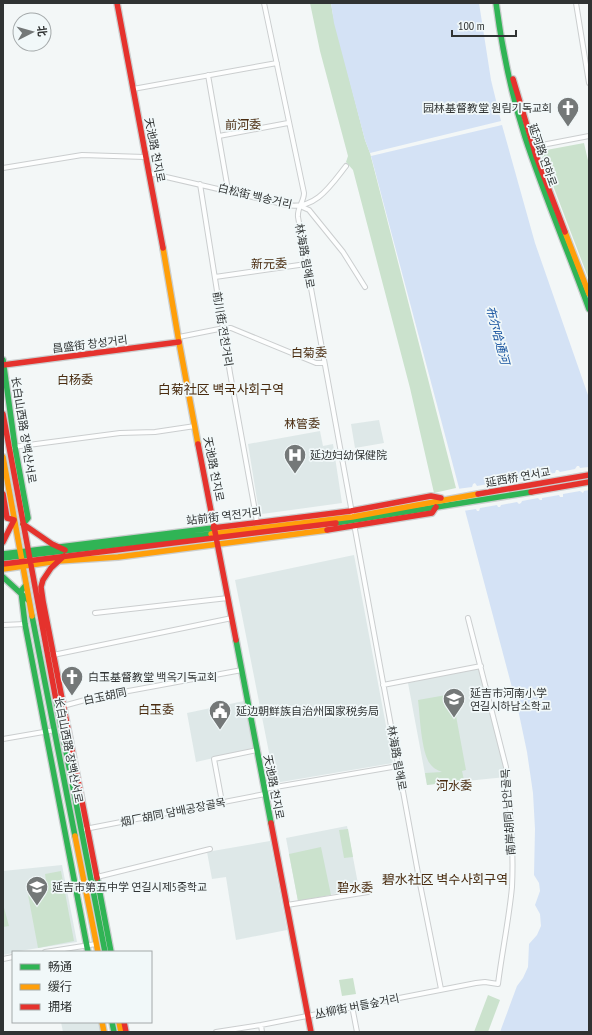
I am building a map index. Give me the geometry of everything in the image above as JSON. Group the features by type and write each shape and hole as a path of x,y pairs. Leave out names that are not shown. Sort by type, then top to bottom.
{"street":[{"name":"天池路 천지로","path":"117,3 145,157 161,233 195,426 311,1032"},
{"name":"林海路 림해로","path":"264,3 288,123 304,193 303,201 299,206 298,216 306,264 398,766 441,989"},
{"name":"延河路 연하로","path":"496,3 499,26 513,95 589,309"},
{"name":"延河路 연하로","path":"500,3 504,35 531,148 589,294"},
{"path":"576,3 589,83"},
{"path":"133,89 277,63"},
{"path":"208,76 228,190"},
{"path":"219,136 288,123"},
{"path":"531,148 589,136"},
{"path":"3,168 82,155 145,157"},
{"name":"白松街 백송거리","path":"149,173 228,190 287,205 299,206 322,194 346,166"},
{"name":"前川街 전천거리","path":"200,184 230,373 257,522"},
{"path":"299,206 309,210 343,252 365,287"},
{"path":"215,277 306,264"},
{"path":"179,340 224,328 234,329 316,363 324,363"},
{"name":"昌盛街 창성거리","path":"3,363 179,340"},
{"name":"长白山西路 장백산서로","path":"3,363 15,447 28,518 22,524"},
{"name":"长白山西路 장백산서로","path":"3,414 22,524 63,738 84,829 105,951"},
{"path":"9,447 120,432 155,432 195,426"},
{"name":"长白山西路 장백산서로","path":"3,457 21,559 98,951"},
{"name":"延西桥 연서교","path":"448,498 589,475"},
{"name":"延西桥 연서교","path":"452,505 589,482"},
{"path":"3,494 7,518 14,520 3,542"},
{"name":"站前街 역전거리","path":"3,558 29,558 58,562 118,557 216,535 257,522 353,518 448,498"},
{"name":"站前街 역전거리","path":"3,564 21,559 65,553 452,505"},
{"path":"22,524 65,553 43,580 41,587 70,737 84,829 96,877 111,951"},
{"name":"站前街 역전거리","path":"29,558 56,547 117,540 216,535"},
{"name":"站前街 역전거리","path":"3,554 21,559"},
{"name":"站前街 역전거리","path":"3,569 21,559"},
{"path":"3,577 29,600"},
{"path":"26,585 21,592 25,624 88,951"},
{"path":"95,613 228,598"},
{"path":"40,614 43,601"},
{"path":"53,655 232,618"},
{"name":"南岸胡同 남안골목","path":"468,618 506,767 510,816 512,887 498,984"},
{"path":"3,625 25,624"},
{"path":"383,685 481,666"},
{"name":"白玉胡同","path":"63,706 96,697 242,670"},
{"path":"3,739 54,730"},
{"path":"63,738 70,737"},
{"path":"222,802 214,759 257,750"},
{"name":"烟厂胡同 담배공장골목","path":"84,829 398,766"},
{"path":"96,877 210,849"},
{"path":"286,906 368,892"},
{"path":"51,951 96,944"},
{"name":"丛柳街 버들숲거리","path":"216,1032 261,1025 441,989 485,982 498,984"},
{"path":"352,1006 357,1032"},
{"path":"261,1025 262,1032"}],"shaded area":[{"path":"379,420 384,443 355,448 351,424"},
{"name":"延边妇幼保健院","path":"320,431 323,446 333,444 342,503 262,514 259,512 248,444"},
{"path":"354,555 393,763 275,783 235,580"},
{"name":"延吉市河南小学 연길시하남소학교","path":"481,667 506,777 427,785 408,683"},
{"name":"延边朝鲜族自治州国家税务局","path":"244,701 253,749 196,762 187,713"},
{"path":"347,826 359,889 298,901 286,838"},
{"path":"270,841 287,930 236,940 226,877 212,879 207,852"},
{"name":"延吉市第五中学 연길시제5중학교","path":"62,865 77,942 12,951 12,953 3,955 3,871"},
{"path":"61,1023 100,1023 102,1032 63,1032"}],"green space":[{"path":"310,3 331,3 365,140 370,153 456,488 434,493 410,388 353,170 346,162 348,156 320,51"},
{"path":"584,143 589,165 589,280 541,154 541,151"},
{"path":"452,694 466,770 462,771 464,780 427,785 425,773 442,772 432,766 425,752 418,700"},
{"path":"348,829 353,857 344,858 339,830"},
{"path":"321,847 331,895 298,901 289,854"},
{"path":"61,871 74,941 38,948 26,884 46,881 45,874"},
{"path":"3,904 9,926 3,927"},
{"path":"353,978 356,994 342,996 339,980"},
{"path":"488,995 500,1000 488,1032 474,1032"}],"water":[{"path":"331,3 479,3 491,80 501,121 370,153 365,140 334,23"},
{"name":"布尔哈通河","path":"502,125 535,243 589,398 589,1032 500,1032 517,986 528,967 529,944 537,935 541,926 540,914 535,905 540,891 539,883 534,875 535,829 533,793 527,752 519,714 371,156"}],"pier":[{"path":"577,466 580,468 589,467 589,490 584,491 583,493 580,491 563,494 563,497 560,497 559,495 542,498 542,500 538,498 522,501 519,504 517,502 501,505 500,507 497,505 480,508 479,511 476,509 463,511 457,489 472,487 475,483 477,486 493,483 494,480 498,482 514,479 515,477 519,479 534,476 535,473 540,475 555,473 556,470 560,472 575,469"}],"traffic: fast":[{"path":"496,3 501,37 515,104 525,137 589,309"},
{"path":"3,360 15,447 28,518 23,524"},
{"path":"336,523 531,492"},
{"path":"3,554 213,528"},
{"path":"3,558 211,534"},
{"path":"3,577 28,600"},
{"path":"26,585 21,591 25,624 88,951"},
{"path":"32,616 75,836"},
{"path":"236,640 271,823"},
{"path":"56,700 105,951"},
{"path":"97,878 111,951"},
{"path":"112,1023 114,1032"}],"traffic: slow":[{"path":"565,232 589,294"},
{"path":"163,248 198,444"},
{"path":"3,457 32,616"},
{"path":"211,534 352,517 478,494"},
{"path":"3,569 58,561 118,557 327,530"},
{"path":"75,836 98,951"},
{"path":"102,1023 104,1032"},
{"path":"119,1023 121,1032"}],"traffic: jam":[{"path":"117,3 163,248"},
{"path":"513,79 536,156 565,232"},
{"path":"3,365 179,342"},
{"path":"3,414 56,700"},
{"path":"198,444 236,640"},
{"path":"478,494 589,475"},
{"path":"531,492 589,482"},
{"path":"3,494 7,518 14,520"},
{"path":"213,528 351,511 431,496 441,498"},
{"path":"327,530 432,513 436,507"},
{"path":"3,542 14,520"},
{"path":"3,564 336,523"},
{"path":"23,524 52,544 65,550"},
{"path":"41,610 43,601 41,587 43,580 51,568 64,556"},
{"path":"43,601 97,878"},
{"path":"271,823 311,1032"},
{"path":"124,1023 126,1032"}],"place":[{"name":"园林基督教堂 원림기독교회","path":"568,128"},
{"name":"延边妇幼保健院","path":"295,474"},
{"name":"白玉基督教堂 백옥기독교회","path":"72,696"},
{"name":"延吉市河南小学 연길시하남소학교","path":"454,718"},
{"name":"延边朝鲜族自治州国家税务局","path":"220,730"},
{"name":"延吉市第五中学 연길시제5중학교","path":"37,906"}],"district":[{"name":"前河委","path":"243,124"},
{"name":"新元委","path":"269,263"},
{"name":"白菊委","path":"309,352"},
{"name":"白杨委","path":"75,379"},
{"name":"白菊社区 백국사회구역","path":"221,389"},
{"name":"林管委","path":"302,423"},
{"name":"白玉委","path":"156,709"},
{"name":"河水委","path":"454,785"},
{"name":"碧水社区 벽수사회구역","path":"445,879"},
{"name":"碧水委","path":"355,887"}]}
